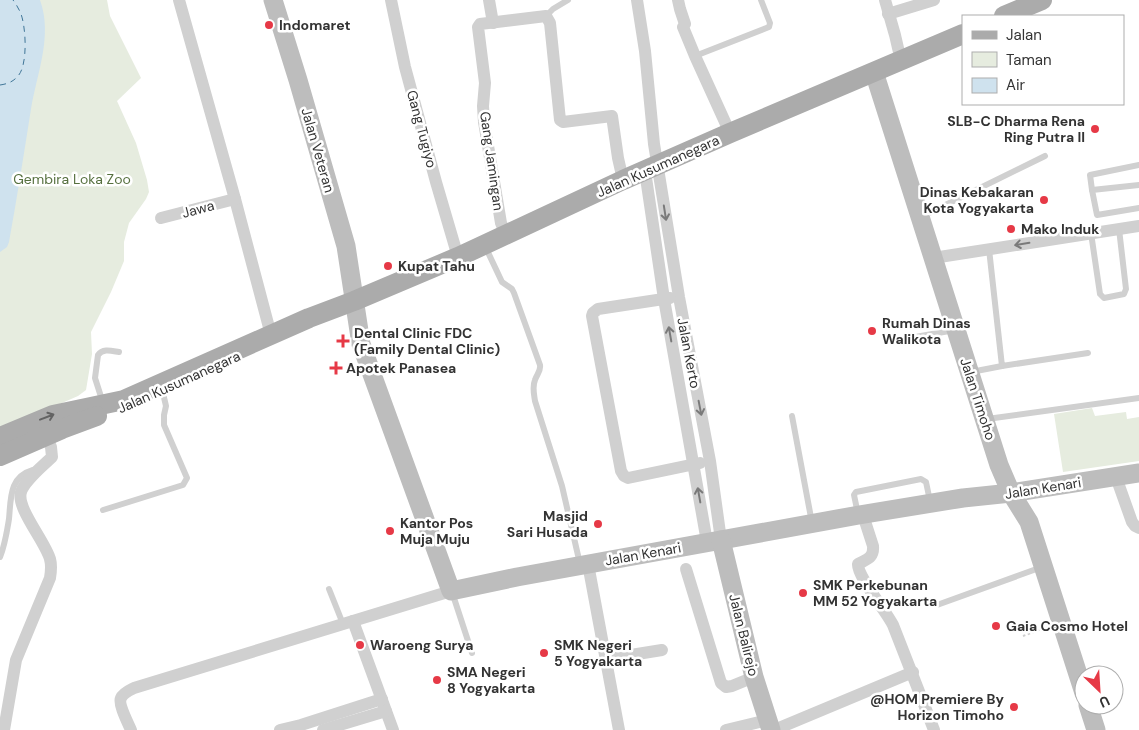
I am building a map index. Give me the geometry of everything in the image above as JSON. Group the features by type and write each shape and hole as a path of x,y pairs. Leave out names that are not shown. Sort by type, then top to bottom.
{"main road":[{"name":"Jalan Veteran","path":"273,0 346,246 354,301"},
{"path":"1013,14 1042,0"},
{"name":"Jalan Kusumanegara","path":"2,445 53,415 124,400 309,318 458,257 623,180 962,34"},
{"name":"Jalan Timoho","path":"874,72 999,465 1011,493 1029,522 1075,665"},
{"name":"Jalan Kusumanegara","path":"2,445 50,447 62,429 124,407 311,324 354,301"},
{"path":"354,301 361,344 451,591"},
{"name":"Jalan Kenari","path":"451,591 517,577 861,515 963,498 1011,493 1139,473"},
{"name":"Jalan Balirejo","path":"714,541 754,677 771,727"},
{"path":"442,566 454,579 475,586"},
{"path":"1091,715 1096,730"}],"street":[{"path":"178,0 235,199 271,335"},
{"name":"Gang Tugiyo","path":"391,0 406,68 458,257"},
{"path":"489,0 493,23 546,16 550,23 560,120 563,122 612,116 623,180"},
{"path":"637,0 645,51 654,144 651,168"},
{"path":"678,0 685,24 683,27 730,133"},
{"path":"885,0 901,61"},
{"path":"888,14 934,0"},
{"name":"Gang Jamingan","path":"493,23 479,26 485,83 484,122 501,223 506,235"},
{"name":"Jalan Kerto","path":"651,168 679,297 710,461 714,541"},
{"name":"Jalan Kerto","path":"651,168 664,299 693,465 714,541"},
{"name":"Jawa","path":"161,218 235,199"},
{"path":"934,258 1139,226"},
{"path":"679,297 598,309 593,313 592,316 621,471 628,478 710,461"},
{"path":"4,730 16,660 50,578 51,568 48,553 27,515 20,499 20,493 40,469 50,447"},
{"path":"1116,477 1132,522 1139,528"},
{"path":"861,515 874,551 870,558 858,565 868,587 893,625 934,730"},
{"path":"584,565 620,730"},
{"path":"686,569 720,683 726,687 732,686 754,677"},
{"path":"131,730 120,704 120,699 122,695 134,688 451,591"},
{"path":"348,623 393,730"},
{"path":"606,659 662,650"},
{"path":"726,730 771,727 912,672"},
{"path":"280,730 302,727 384,705"},
{"path":"324,730 384,705"}],"lane":[{"path":"546,16 553,9 568,0"},
{"path":"695,56 769,27 770,23 761,0"},
{"path":"920,217 1045,156"},
{"path":"1139,165 1090,175 1097,215 1139,208"},
{"path":"1092,190 1139,185"},
{"path":"1091,233 1100,294 1104,298 1124,294 1126,289 1119,229"},
{"path":"484,245 502,282 512,289 514,293 540,365 533,387 535,401 562,486 584,565"},
{"path":"989,250 1002,366"},
{"path":"898,340 956,330"},
{"path":"103,404 95,378 98,355 104,351 119,352"},
{"path":"970,372 1088,354"},
{"path":"103,510 183,485 187,478 164,425 166,406 162,389"},
{"path":"985,419 1139,398"},
{"path":"792,416 812,524"},
{"path":"0,557 7,532 13,488 22,475 32,470 40,469"},
{"path":"861,515 854,495 856,492 921,479 926,482 931,504"},
{"path":"937,605 1043,567"},
{"path":"329,588 348,623"},
{"path":"451,591 472,653"}],"path":[{"path":"1023,636 1061,622"}],"green space":[{"name":"Gembira Loka Zoo","path":"0,0 107,0 110,16 141,78 117,101 136,143 149,192 129,223 124,242 124,261 91,332 92,354 86,390 78,396 0,430"},
{"path":"1092,408 1095,416 1126,412 1127,419 1139,417 1139,461 1063,472 1054,414"}],"water":[{"path":"0,0 40,0 45,27 43,54 31,109 9,242 7,247 0,252"}],"ferry route":[{"path":"0,85 10,82 18,76 25,55 24,28 21,14 13,0"}],"place":[{"name":"Indomaret","path":"269,25"},
{"name":"SLB-C Dharma Rena Ring Putra II","path":"1095,129"},
{"name":"Dinas Kebakaran Kota Yogyakarta","path":"1044,200"},
{"name":"Mako Induk","path":"1011,229"},
{"name":"Kupat Tahu","path":"388,266"},
{"name":"Rumah Dinas Walikota","path":"872,331"},
{"name":"Dental Clinic FDC (Family Dental Clinic)","path":"343,341"},
{"name":"Apotek Panasea","path":"336,368"},
{"name":"Masjid Sari Husada","path":"598,524"},
{"name":"Kantor Pos Muja Muju","path":"390,531"},
{"name":"SMK Perkebunan MM 52 Yogyakarta","path":"803,593"},
{"name":"Gaia Cosmo Hotel","path":"996,626"},
{"name":"Waroeng Surya","path":"360,645"},
{"name":"SMK Negeri 5 Yogyakarta","path":"544,653"},
{"name":"SMA Negeri 8 Yogyakarta","path":"437,680"},
{"name":"@HOM Premiere By Horizon Timoho","path":"1014,707"}]}
